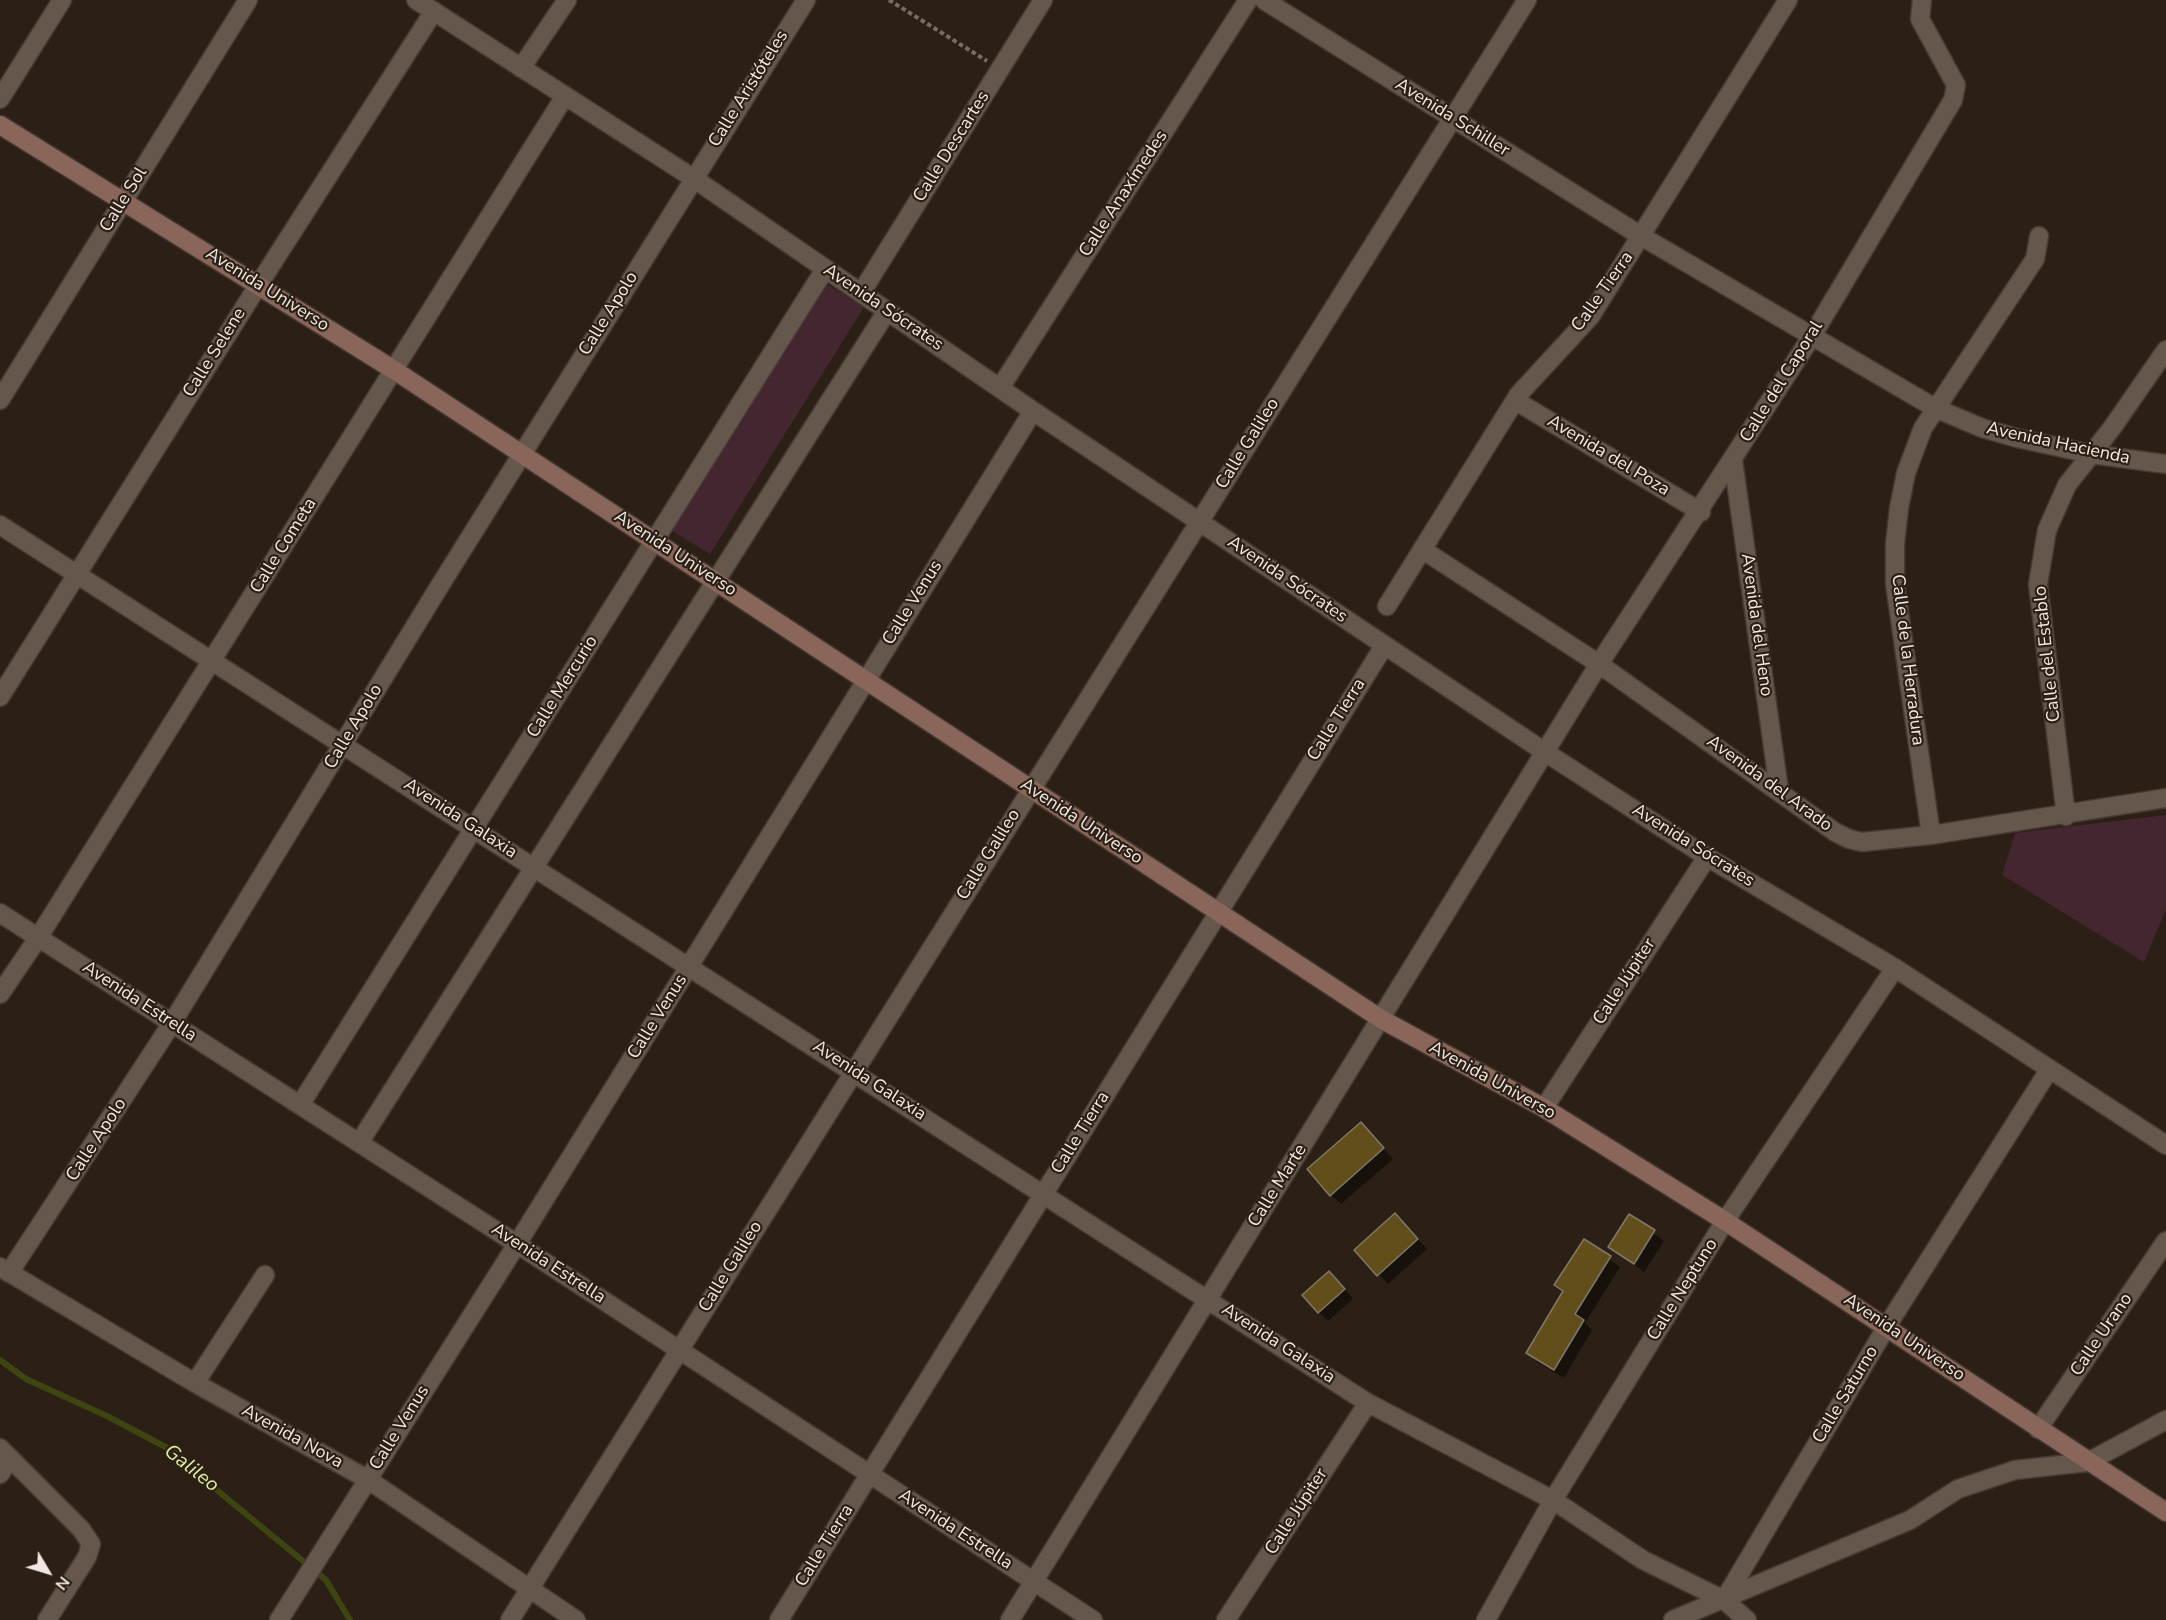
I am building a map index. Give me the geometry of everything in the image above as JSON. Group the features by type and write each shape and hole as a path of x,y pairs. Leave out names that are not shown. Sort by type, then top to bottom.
{"street":[{"path":"0,99 62,0"},
{"name":"Calle Sol","path":"0,400 248,0"},
{"name":"Avenida Sócrates","path":"416,0 693,178 1033,411 1545,752 1707,857 1895,968 2166,1145"},
{"path":"521,68 567,0"},
{"name":"Calle Aristóteles","path":"693,178 806,0"},
{"name":"Calle Descartes","path":"861,293 1043,0"},
{"name":"Calle Anaxímedes","path":"1000,388 1248,0"},
{"name":"Avenida Schiller","path":"1264,0 1286,6 1454,118 1641,236"},
{"name":"Calle Galileo","path":"510,1620 1527,0"},
{"name":"Calle Tierra","path":"1387,606 1516,401 1590,317 1788,0"},
{"name":"Calle del Caporal","path":"1545,752 1599,664 1701,512 1812,336 1956,91 1954,77 1920,19 1922,0"},
{"name":"Calle Selene","path":"0,697 259,284 434,11"},
{"name":"Calle Cometa","path":"0,994 38,938 565,96"},
{"name":"Avenida Universo","path":"0,125 394,370 1381,1019 1544,1108 1725,1221 2166,1512"},
{"name":"Calle Apolo","path":"5,1270 172,1023 693,178"},
{"name":"Avenida Hacienda","path":"1641,236 1935,408 1982,428 2091,454 2166,464"},
{"name":"Calle de la Herradura","path":"1931,835 1895,584 1895,544 1906,473 1923,428 1935,408 2035,259 2039,236"},
{"name":"Calle Mercurio","path":"300,1105 825,268"},
{"path":"359,1143 887,311"},
{"name":"Calle del Establo","path":"2066,816 2038,584 2047,530 2067,485 2166,350"},
{"name":"Avenida del Poza","path":"1516,401 1701,512"},
{"name":"Calle Venus","path":"279,1620 323,1554 367,1479 517,1244 1033,411"},
{"name":"Avenida del Heno","path":"1733,460 1779,790"},
{"name":"Avenida Galaxia","path":"0,525 689,965 1368,1403 1553,1500 1643,1560 1724,1600 1747,1620"},
{"name":"Avenida del Arado","path":"1423,550 1599,664 1835,832 1849,839 1862,842 1931,835 2066,816 2166,798"},
{"name":"Calle Tierra","path":"779,1620 1383,646"},
{"name":"Calle Marte","path":"1010,1620 1545,752"},
{"name":"Calle Júpiter","path":"1544,1108 1707,857"},
{"name":"Avenida Estrella","path":"0,913 517,1244 1093,1620"},
{"name":"Calle Neptuno","path":"1486,1620 1553,1500 1725,1221 1895,968"},
{"name":"Calle Saturno","path":"1724,1600 1887,1326 2049,1070"},
{"name":"Calle Urano","path":"2038,1429 2166,1242"},
{"name":"Avenida Nova","path":"5,1270 195,1383 367,1479 576,1620"},
{"path":"195,1383 265,1275"},
{"name":"Calle Júpiter","path":"1226,1620 1368,1403"},
{"path":"1673,1620 1910,1520 1958,1489 2015,1470 2088,1462 2166,1420"},
{"path":"0,1474 5,1453"},
{"path":"5,1453 81,1529 90,1544 87,1557 47,1620"}],"path":[{"path":"889,0 1000,69"}],"shaded area":[{"path":"823,282 864,307 710,554 669,529"},
{"path":"2166,815 2166,909 2144,962 2002,875 2015,833"}],"building":[{"path":"1361,1122 1384,1148 1330,1196 1307,1169"},
{"path":"1395,1213 1418,1239 1377,1276 1354,1250"},
{"path":"1629,1214 1655,1230 1634,1264 1608,1247"},
{"path":"1584,1239 1611,1256 1575,1314 1584,1320 1554,1370 1526,1353 1563,1291 1554,1285"},
{"path":"1329,1271 1345,1289 1318,1313 1302,1295"}],"waterway":[{"name":"Galileo","path":"0,1360 26,1379 107,1416 175,1452 201,1477 326,1580 350,1620"}]}
